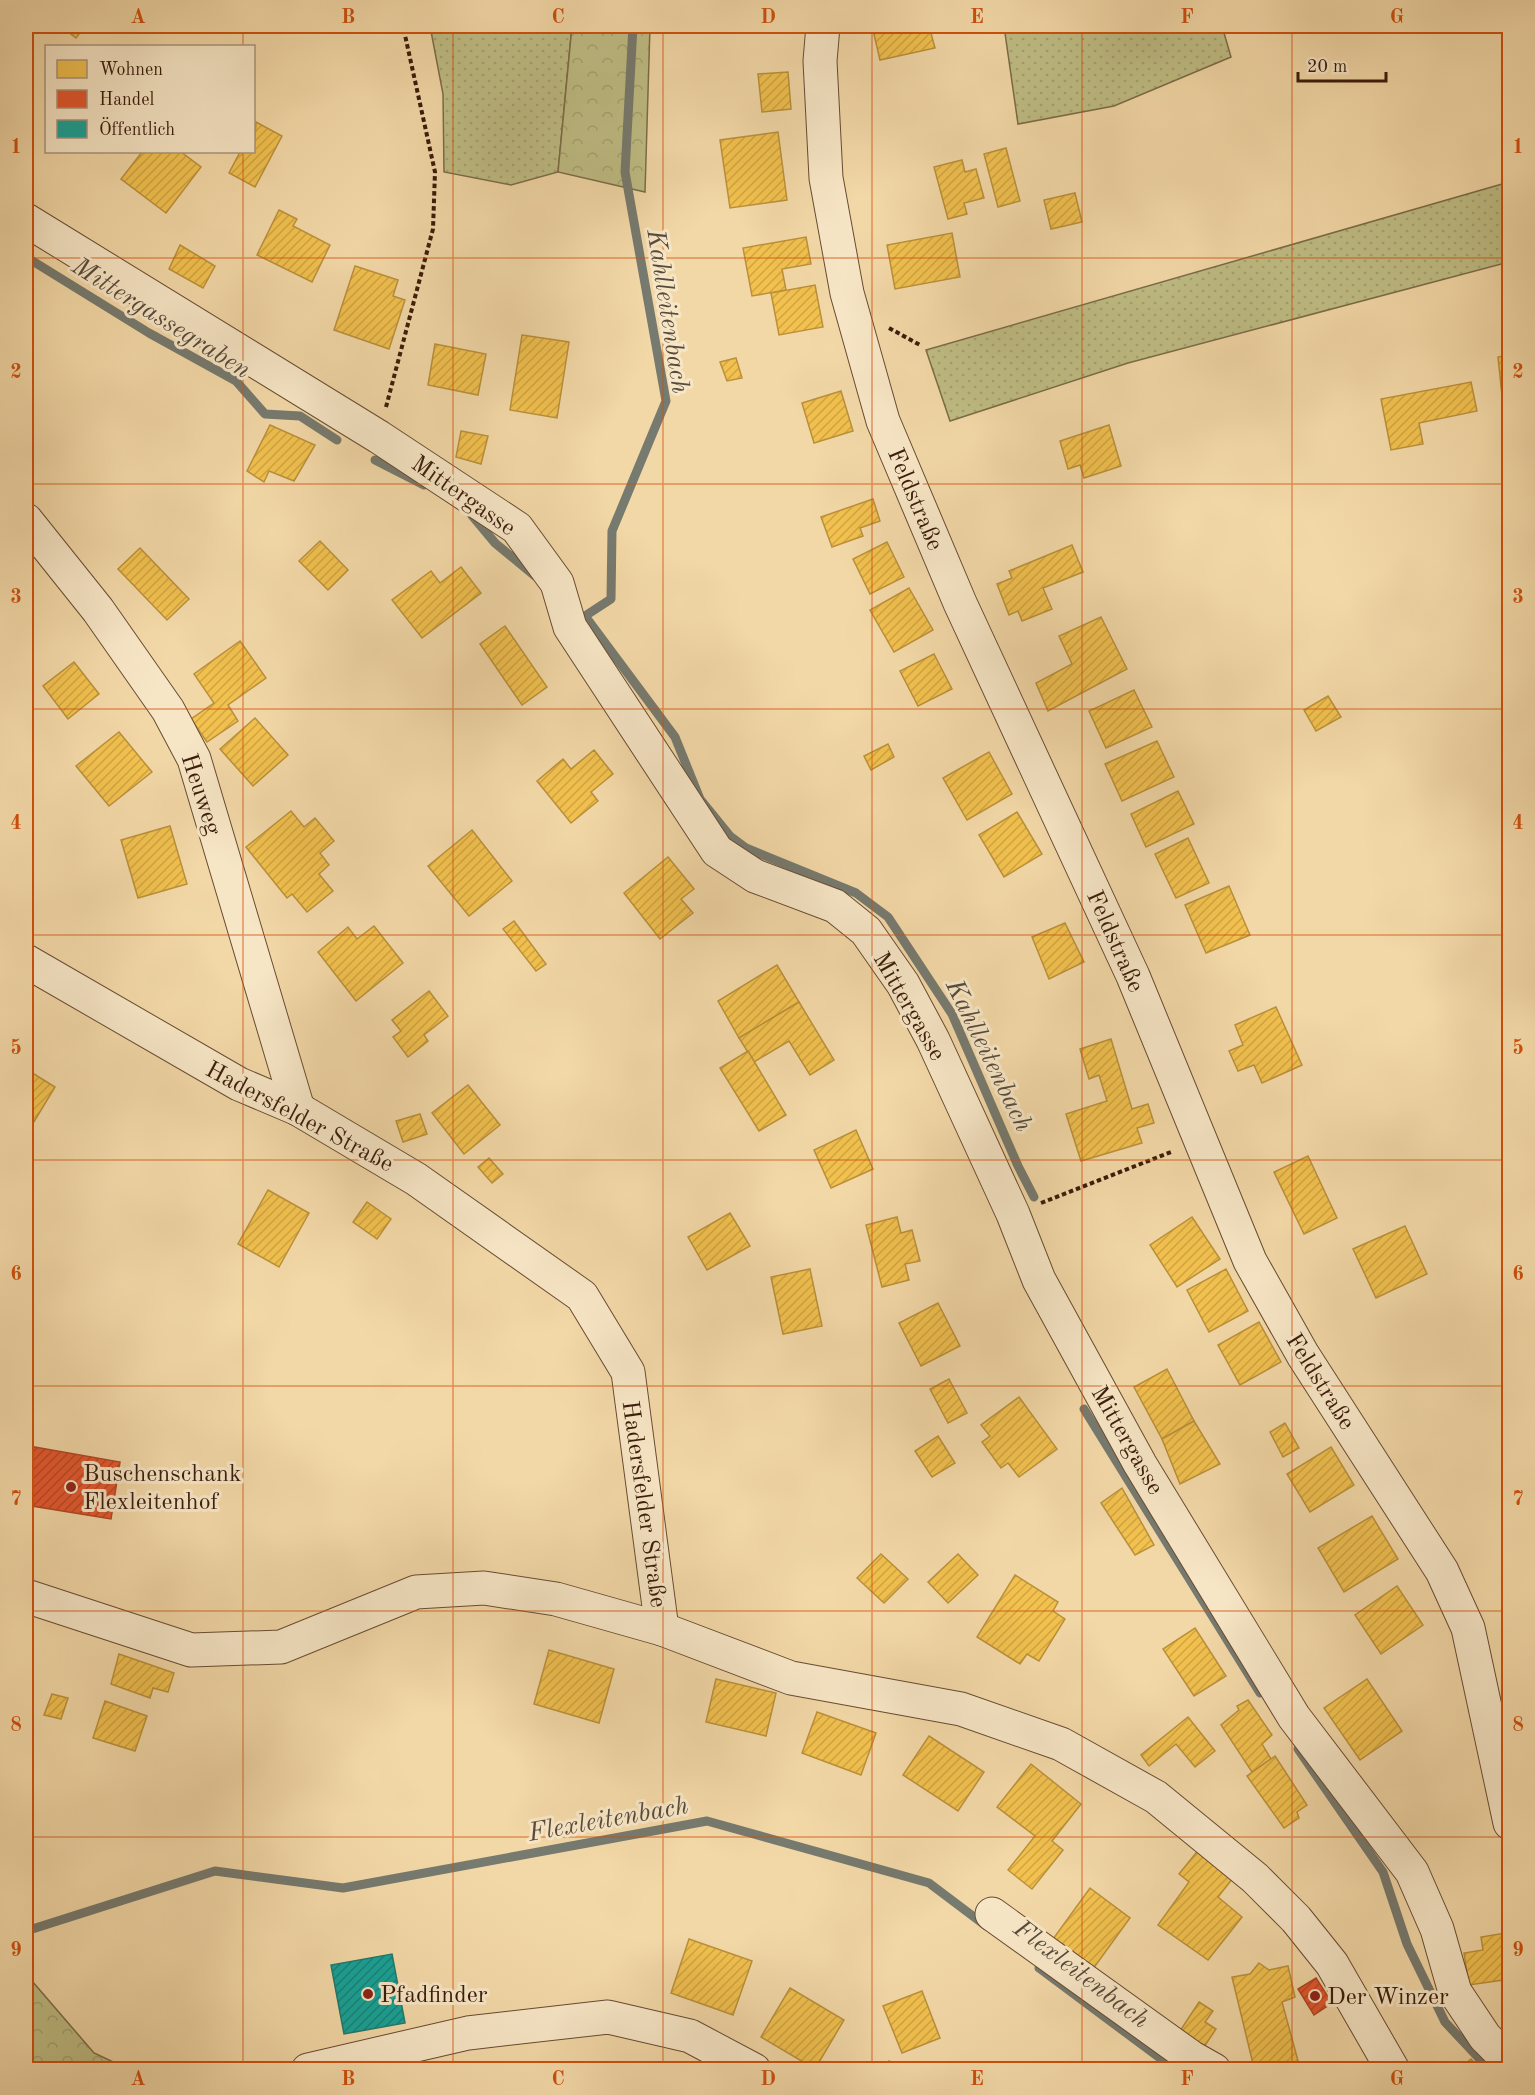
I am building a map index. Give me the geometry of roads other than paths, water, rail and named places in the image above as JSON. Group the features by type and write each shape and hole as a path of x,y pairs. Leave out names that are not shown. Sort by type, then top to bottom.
{"street":[{"name":"Feldstraße","path":"824,26 820,61 826,178 848,293 883,421 960,603 1133,976 1250,1261 1303,1355 1442,1571 1468,1628 1509,1823"},
{"name":"Mittergasse","path":"26,220 379,437 517,528 557,583 570,627 717,851 755,876 835,906 866,931 903,984 933,1040 1013,1214 1039,1280 1140,1464 1294,1717 1412,1872 1437,1929 1455,1992 1485,2037 1509,2061"},
{"name":"Heuweg","path":"26,520 98,610 168,710 194,759 298,1109"},
{"name":"Hadersfelder Straße","path":"26,961 238,1084 298,1109 416,1179 582,1296 628,1372 662,1629 790,1678 961,1709 1061,1744 1156,1797 1255,1878 1296,1919 1332,1964 1393,2070"},
{"path":"26,1596 191,1650 281,1647 416,1592 484,1588 556,1599 662,1629"},
{"path":"992,1914 1191,2057 1214,2070"},
{"path":"308,2070 468,2033 608,2017 690,2036 754,2070"}],"waterway":[{"name":"Kahlleitenbach","path":"633,26 625,172 666,401 612,531 611,599 585,616 675,737 700,799 730,836 746,848 856,893 888,917 952,1014 1018,1166 1034,1197"},
{"name":"Mittergassegraben","path":"26,257 149,333 236,381 265,414 300,416 337,440"},
{"name":"Mittergassegraben","path":"375,460 424,485"},
{"name":"Mittergassegraben","path":"470,513 495,543 535,576"},
{"path":"1084,1409 1260,1693"},
{"path":"1298,1749 1383,1872 1407,1944 1445,2022 1490,2070"},
{"name":"Flexleitenbach","path":"26,1931 215,1871 343,1888 707,1821 929,1883 986,1926"},
{"name":"Flexleitenbach","path":"1039,1968 1176,2070"}],"place":[{"name":"Buschenschank Flexleitenhof","path":"71,1487"},
{"name":"Pfadfinder","path":"368,1994"},
{"name":"Der Winzer","path":"1315,1996"}]}
